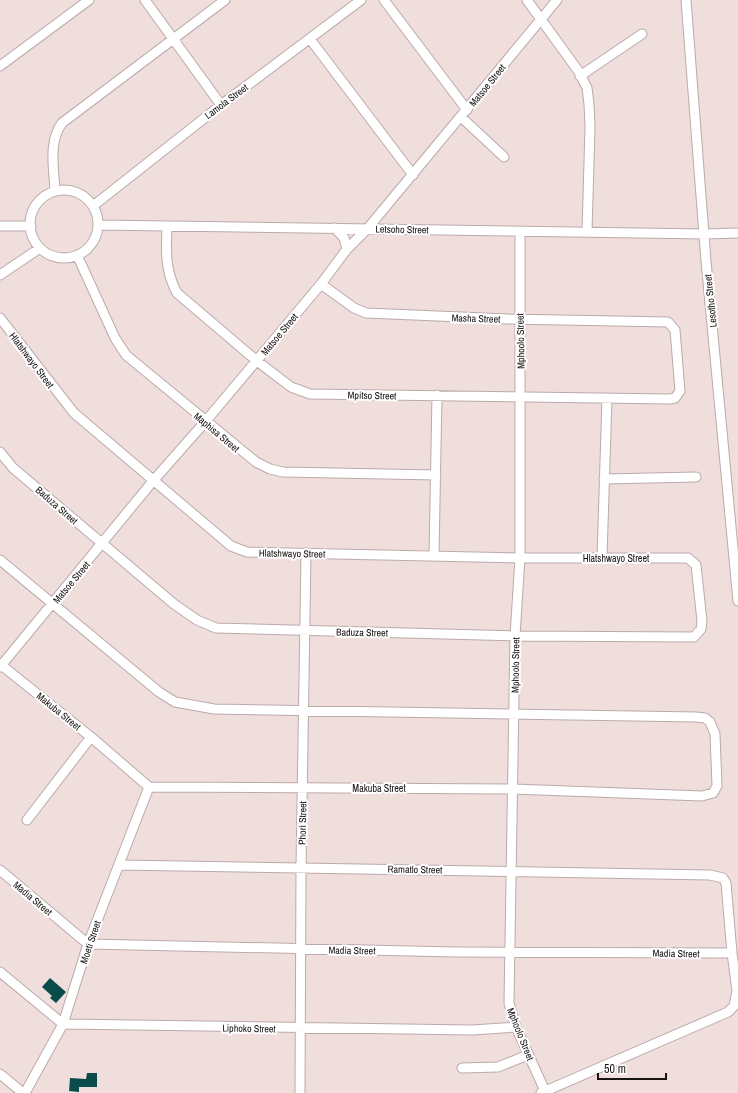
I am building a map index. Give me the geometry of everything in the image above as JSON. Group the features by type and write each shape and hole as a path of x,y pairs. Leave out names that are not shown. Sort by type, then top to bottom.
{"street":[{"path":"0,66 89,0"},
{"path":"145,0 221,105"},
{"path":"55,191 54,142 62,123 225,0"},
{"name":"Lamola Street","path":"93,206 221,105 362,0"},
{"path":"384,0 464,113 504,157"},
{"path":"527,0 580,76 586,88 589,104 587,232"},
{"name":"Matsoe Street","path":"0,665 52,605 153,481 205,422 321,284 347,249 368,228 413,175 557,0"},
{"name":"Lesotho Street","path":"686,0 705,234 738,602"},
{"path":"580,76 642,34"},
{"path":"310,38 413,175"},
{"path":"55,191 74,191 84,196 93,206 97,214 98,225 92,243 77,255 56,257 40,248 34,238 31,226 32,215 37,204 45,196 55,191"},
{"name":"Letsoho Street","path":"98,225 737,234"},
{"path":"0,226 31,226"},
{"name":"Mpitso Street","path":"167,227 167,267 171,282 177,293 256,361 291,387 310,394 670,399"},
{"path":"336,228 344,238 347,249"},
{"name":"Mphoolo Street","path":"520,231 520,558 515,636 512,870 508,952 508,1003 516,1027 543,1092"},
{"path":"0,275 40,248"},
{"name":"Maphisa Street","path":"77,255 123,351 242,453 270,469 283,472 436,475"},
{"name":"Masha Street","path":"321,284 354,308 366,313 519,319 668,322 672,326 677,346 680,391 675,398 670,399"},
{"name":"Hlatshwayo Street","path":"0,318 74,413 231,546 248,552 520,558 680,557"},
{"path":"434,556 437,395"},
{"path":"602,558 607,398"},
{"name":"Baduza Street","path":"0,452 13,468 174,604 198,620 216,628 515,636 694,637 701,629 702,621 696,565 688,558 680,557"},
{"path":"604,479 696,477"},
{"name":"Phori Street","path":"300,1093 302,949 301,868 306,631 306,553"},
{"path":"0,560 52,605 159,692 175,702 214,709 514,714"},
{"name":"Makuba Street","path":"0,665 90,737 149,787 513,789 709,795 713,793 718,786 715,734 710,722 705,718 514,714"},
{"path":"27,820 90,737"},
{"name":"Moeti Street","path":"24,1093 63,1024 88,944 149,787"},
{"name":"Ramatlo Street","path":"119,865 512,870 710,875 723,878 726,884 732,953"},
{"name":"Madia Street","path":"0,870 88,944 508,952 732,953"},
{"path":"543,1092 728,1012 734,1006 737,991 732,953"},
{"path":"0,972 63,1024"},
{"name":"Liphoko Street","path":"63,1024 301,1029 472,1030 516,1027"},
{"path":"462,1068 498,1067 528,1055"},
{"path":"0,1074 24,1093"}],"building":[{"path":"50,978 66,992 56,1003 50,998 52,996 42,987"},
{"path":"87,1073 97,1073 97,1087 79,1087 79,1092 69,1091 70,1078 86,1079"}]}
